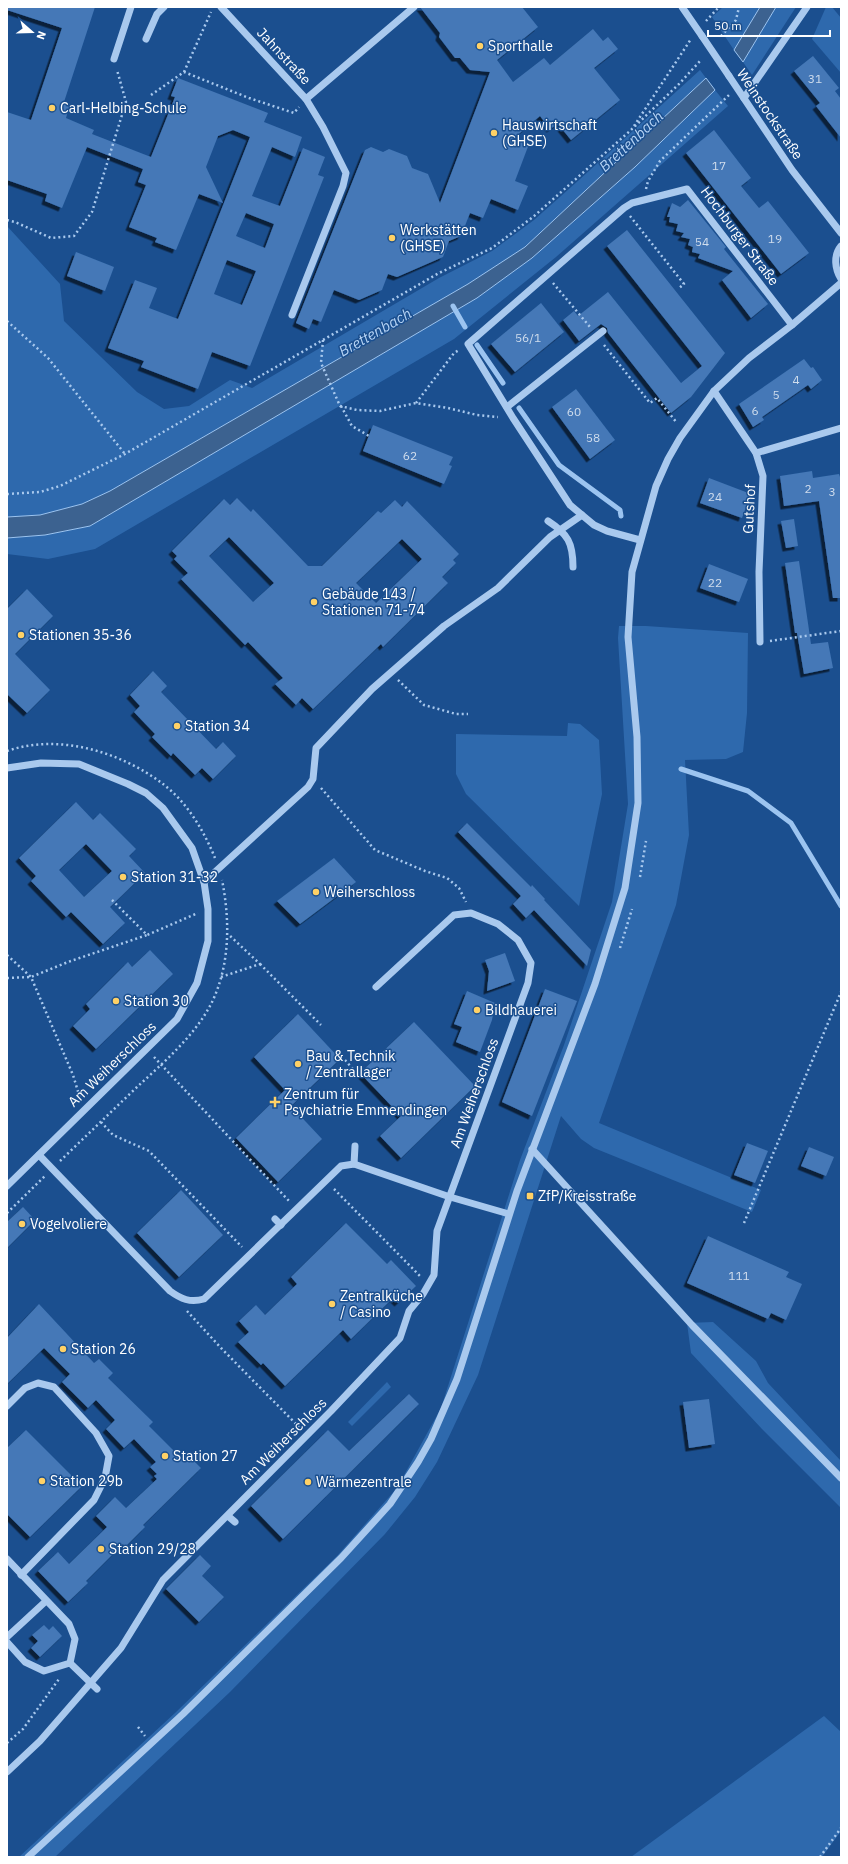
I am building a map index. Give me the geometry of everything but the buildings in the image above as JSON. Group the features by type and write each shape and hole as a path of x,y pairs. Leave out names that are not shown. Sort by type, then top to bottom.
{"street":[{"path":"114,59 131,7"},
{"path":"146,40 157,14 164,7"},
{"name":"Jahnstraße","path":"221,7 306,99 323,127 345,170 346,178 292,315"},
{"path":"306,99 414,7"},
{"name":"Weinstockstraße","path":"682,7 792,170 841,233"},
{"path":"744,98 807,7"},
{"name":"Hochburger Straße","path":"624,208 632,203 687,188 792,325"},
{"path":"624,208 468,344 565,499 594,525 607,531 640,540"},
{"path":"841,246 835,259 836,272 841,279"},
{"path":"28,1857 195,1703 341,1558 390,1504 418,1462 431,1439 458,1378 509,1214 532,1149 595,984 616,922 625,888 638,803 637,736 628,637 632,572 656,486 668,459 680,438 714,391 749,358 792,325 841,283"},
{"path":"507,407 603,331"},
{"name":"Gutshof","path":"714,391 756,453 763,476 759,572 760,642"},
{"path":"756,453 841,428"},
{"path":"204,882 308,787 313,779 316,748 372,689 444,626 498,588 550,537 582,515"},
{"path":"548,521 561,530 572,549 572,567"},
{"name":"Am Weiherschloss","path":"7,768 41,763 79,764 146,793 163,808 192,848 204,882 208,909 208,941 197,983 177,1019 7,1186"},
{"path":"376,987 454,916 471,913"},
{"name":"Am Weiherschloss","path":"7,1772 94,1686 121,1648 163,1580 228,1516 400,1338 409,1311 429,1285 434,1275 438,1231 528,982 531,962 518,940 498,924 471,913"},
{"path":"354,1164 355,1146"},
{"path":"532,1149 692,1325 841,1478"},
{"path":"39,1155 170,1291 177,1296 194,1301 204,1299 341,1166 354,1164 509,1214"},
{"path":"276,1219 281,1225"},
{"path":"7,1406 25,1388 38,1383 54,1387 96,1433 109,1456 105,1478 94,1500 21,1575"},
{"path":"228,1516 235,1522"},
{"path":"7,1559 46,1602 69,1624 74,1639 70,1663"},
{"path":"7,1637 46,1602"},
{"path":"7,1642 25,1662 44,1671 70,1663"},
{"path":"70,1663 94,1686"}],"path":[{"path":"152,95 184,72 213,7"},
{"path":"631,130 678,57 698,30 719,7"},
{"path":"721,36 736,20 739,7"},
{"path":"7,220 51,238 74,236 92,212 126,102 114,59"},
{"path":"7,494 40,492 60,486 125,454 439,274 492,248 533,217 631,130 679,84 700,61"},
{"path":"184,72 249,98 294,113 306,99"},
{"path":"643,201 648,181 660,161 737,87"},
{"path":"624,208 684,284 678,289"},
{"path":"7,321 48,358 125,454"},
{"path":"323,340 321,363 340,406 352,426 369,436"},
{"path":"416,403 454,353 468,344"},
{"path":"340,406 357,410 380,411 416,403 448,408 477,415 513,418"},
{"path":"663,406 670,415"},
{"path":"760,642 841,631"},
{"path":"391,672 424,706 456,714 468,714"},
{"path":"7,751 16,748 48,745 80,747 105,753 141,769 164,784 189,810 208,842 219,869 225,897 228,933 226,956 213,1000 193,1030 161,1064 7,1213"},
{"path":"313,779 375,850 425,871 447,878 459,888 471,913"},
{"path":"638,884 647,833"},
{"path":"112,900 147,935"},
{"path":"618,952 634,904"},
{"path":"7,978 31,977 68,962 147,935 208,909"},
{"path":"228,933 321,1025"},
{"path":"7,954 31,977 73,1075 84,1110"},
{"path":"221,977 260,964"},
{"path":"744,1222 841,992"},
{"path":"147,1050 297,1209"},
{"path":"345,1060 358,1074 356,1076"},
{"path":"101,1122 113,1135 149,1151 250,1255"},
{"path":"326,1181 429,1285"},
{"path":"185,1308 221,1348 307,1435"},
{"path":"7,1743 27,1723 50,1694 70,1663"},
{"path":"820,1857 841,1828"}],"shaded area":[{"path":"723,7 760,7 734,50 712,17"},
{"path":"760,7 776,7 743,62 734,50"},
{"path":"776,7 796,7 752,75 743,62"},
{"path":"826,7 832,7 841,18 841,73 812,39"},
{"path":"700,70 706,78 525,247 468,284 110,491 82,504 40,515 7,517 7,226 60,284 64,321 137,392 164,409 189,406 230,380 252,388 439,278 492,251 534,220"},
{"path":"706,78 715,90 635,167 532,258 477,298 90,526 45,535 7,538 7,517 40,515 82,504 110,491 468,284 525,247"},
{"path":"715,90 728,106 556,257 454,339 95,549 48,559 7,554 7,538 45,535 90,526 477,298 532,258 635,167"},
{"path":"619,626 646,626 748,633 747,713 743,752 726,759 685,760 689,835 676,905 599,1123 761,1190 752,1212 594,1148 581,1139 561,1116 478,1375 437,1462 415,1497 385,1534 230,1692 55,1857 19,1857 175,1713 337,1556 397,1488 441,1408 520,1160 564,1045 612,902 628,804 618,638"},
{"path":"568,723 580,724 599,740 602,794 579,906 466,794 456,774 456,734 567,736"},
{"path":"713,1322 756,1361 768,1383 841,1461 841,1508 762,1429 691,1353 687,1323"},
{"path":"387,1382 391,1387 352,1426 348,1422"},
{"path":"824,1716 841,1732 841,1831 822,1857 631,1857"}],"waterway":[{"path":"453,306 465,327"},
{"path":"477,345 503,383"},
{"path":"519,408 559,465 620,510 621,516"},
{"path":"681,769 748,791 791,823 841,906"}],"place":[{"name":"Sporthalle","path":"480,46"},
{"name":"Carl-Helbing-Schule","path":"52,108"},
{"name":"Hauswirtschaft (GHSE)","path":"494,133"},
{"name":"Werkstätten (GHSE)","path":"392,238"},
{"name":"Gebäude 143 / Stationen 71-74","path":"314,602"},
{"name":"Stationen 35-36","path":"21,635"},
{"name":"Station 34","path":"177,726"},
{"name":"Station 31-32","path":"123,877"},
{"name":"Weiherschloss","path":"316,892"},
{"name":"Station 30","path":"116,1001"},
{"name":"Bildhauerei","path":"477,1010"},
{"name":"Bau & Technik / Zentrallager","path":"298,1064"},
{"name":"Zentrum für Psychiatrie Emmendingen","path":"275,1102"},
{"name":"ZfP/Kreisstraße","path":"530,1196"},
{"name":"Vogelvoliere","path":"22,1224"},
{"name":"Zentralküche / Casino","path":"332,1304"},
{"name":"Station 26","path":"63,1349"},
{"name":"Station 27","path":"165,1456"},
{"name":"Station 29b","path":"42,1481"},
{"name":"Wärmezentrale","path":"308,1482"},
{"name":"Station 29/28","path":"101,1549"}],"water label":[{"name":"Brettenbach","path":"631,141"},
{"name":"Brettenbach","path":"375,332"}]}
